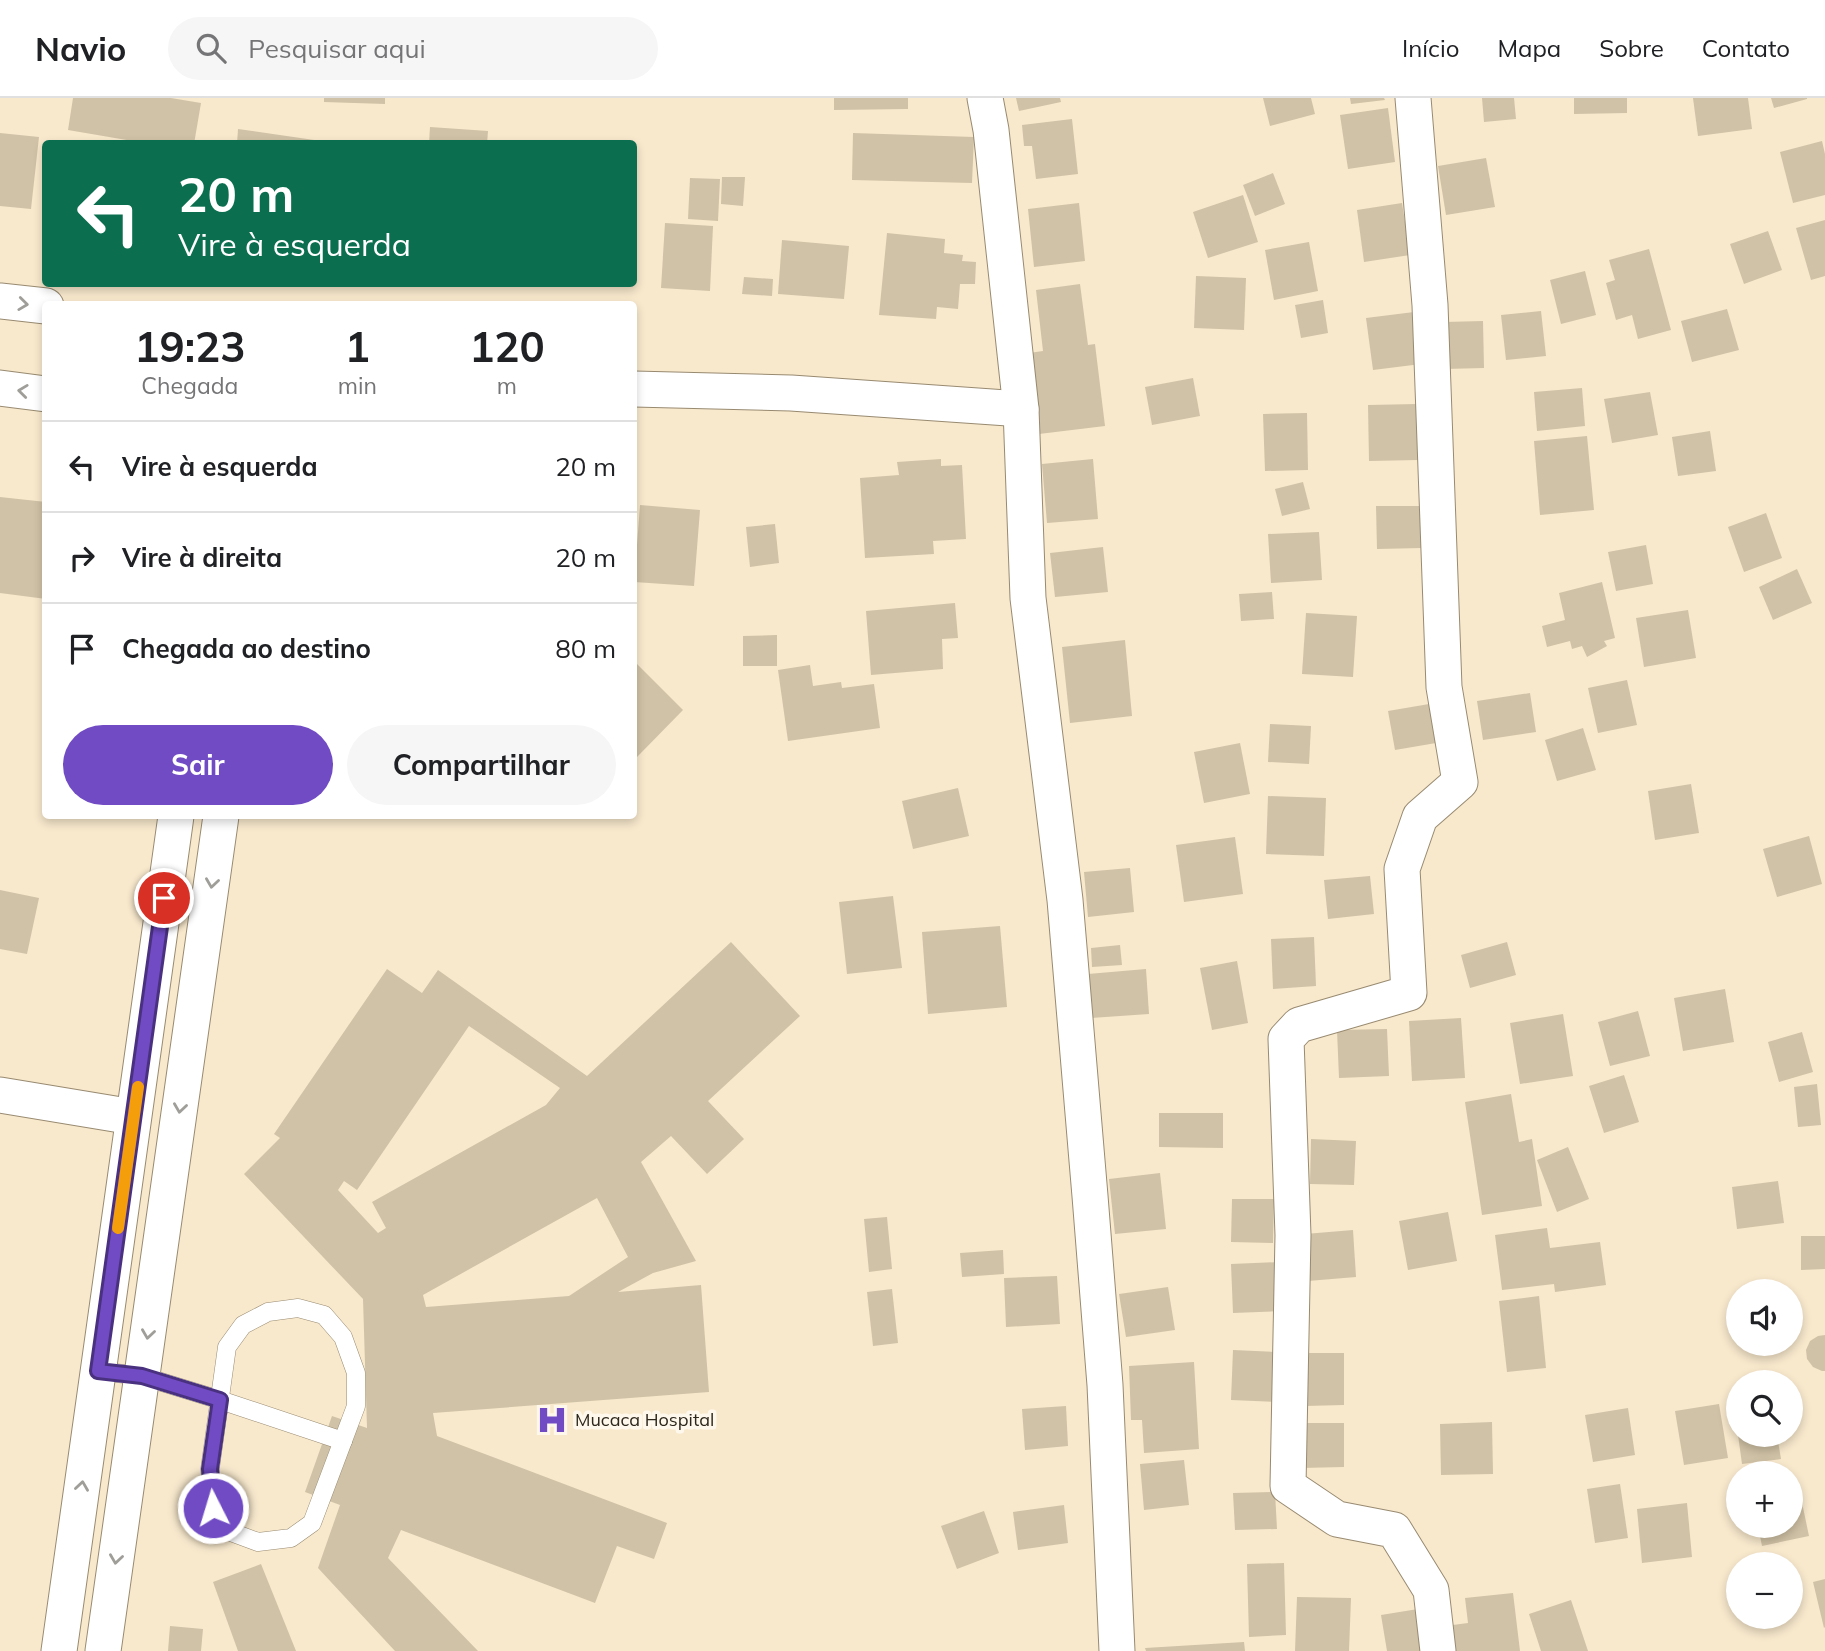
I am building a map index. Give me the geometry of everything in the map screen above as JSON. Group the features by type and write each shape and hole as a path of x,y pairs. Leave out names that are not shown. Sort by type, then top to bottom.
{"street":[{"path":"985,98 991,130 1021,409 1028,597 1065,900 1105,1385 1117,1651"},
{"path":"1413,98 1430,305 1444,687 1460,782 1420,817 1402,869 1409,993 1299,1025 1286,1039 1293,1235 1288,1486 1337,1519 1394,1530 1431,1590 1438,1651"},
{"path":"0,301 42,306"},
{"path":"0,388 42,393"},
{"path":"637,389 791,393 1021,409"},
{"path":"59,1651 176,819"},
{"path":"103,1651 221,819"},
{"path":"0,1095 134,1117"}],"lane":[{"path":"298,1308 324,1315 343,1337 356,1373 356,1406 312,1522 291,1538 258,1542 231,1532 213,1508 210,1469 220,1400 228,1347 243,1325 268,1312 298,1308"},
{"path":"98,1371 142,1376 343,1441"}],"building":[{"path":"73,98 171,98 201,103 195,140 127,140 68,130"},
{"path":"324,98 385,98 385,104 324,102"},
{"path":"834,98 908,98 908,109 834,110"},
{"path":"1016,98 1060,98 1061,102 1019,111"},
{"path":"1263,98 1311,98 1315,114 1270,126"},
{"path":"1350,98 1384,98 1385,100 1351,104"},
{"path":"1482,98 1514,98 1516,119 1484,122"},
{"path":"1574,98 1627,98 1627,113 1574,114"},
{"path":"1693,98 1748,98 1752,129 1698,136"},
{"path":"1771,98 1807,98 1807,99 1774,108"},
{"path":"1388,108 1395,162 1348,169 1340,115"},
{"path":"1072,119 1078,174 1036,179 1032,146 1024,146 1022,125"},
{"path":"430,127 488,131 487,140 429,140"},
{"path":"238,129 314,140 237,140"},
{"path":"0,133 39,137 31,209 0,206"},
{"path":"853,133 974,137 972,183 852,180"},
{"path":"1822,141 1825,154 1825,195 1793,203 1780,152"},
{"path":"1486,158 1495,207 1446,215 1438,166"},
{"path":"1273,173 1285,204 1255,216 1243,185"},
{"path":"722,177 745,177 743,206 721,204"},
{"path":"690,178 720,179 718,221 688,219"},
{"path":"1243,195 1258,242 1208,258 1193,212"},
{"path":"1079,203 1085,261 1034,267 1028,209"},
{"path":"1402,203 1410,255 1364,262 1357,210"},
{"path":"1825,220 1825,276 1811,280 1796,228"},
{"path":"665,223 713,226 710,291 661,288"},
{"path":"1768,231 1782,270 1744,284 1730,244"},
{"path":"887,233 945,239 944,253 963,255 962,261 976,262 975,284 960,284 958,309 937,307 936,319 879,315"},
{"path":"782,240 849,246 844,299 778,294"},
{"path":"1309,242 1318,291 1274,300 1265,250"},
{"path":"1649,249 1671,330 1638,339 1632,315 1616,320 1606,283 1615,280 1609,260"},
{"path":"1585,271 1596,315 1561,324 1550,280"},
{"path":"1196,276 1246,278 1244,330 1194,328"},
{"path":"744,277 773,279 772,296 742,294"},
{"path":"1080,284 1088,345 1095,344 1105,426 1039,434 1029,353 1043,351 1036,290"},
{"path":"1323,300 1328,333 1301,338 1295,305"},
{"path":"1727,309 1739,350 1692,362 1681,321"},
{"path":"1541,311 1546,356 1506,360 1501,315"},
{"path":"1414,312 1421,364 1373,370 1366,318"},
{"path":"1483,321 1484,368 1445,369 1444,322"},
{"path":"1193,378 1200,416 1152,425 1145,387"},
{"path":"1582,388 1585,426 1537,431 1534,392"},
{"path":"1650,392 1658,435 1612,443 1604,399"},
{"path":"1417,404 1418,460 1369,461 1368,405"},
{"path":"1307,413 1308,470 1265,471 1263,414"},
{"path":"1710,431 1716,471 1678,476 1672,437"},
{"path":"1587,436 1594,510 1540,515 1534,441"},
{"path":"941,459 941,466 962,465 966,539 933,541 934,554 865,558 860,478 899,475 897,462"},
{"path":"1093,459 1098,519 1047,523 1042,464"},
{"path":"1303,482 1310,509 1282,516 1275,489"},
{"path":"0,497 42,502 42,598 0,593"},
{"path":"640,505 700,510 694,586 637,582"},
{"path":"1376,506 1421,506 1422,548 1377,549"},
{"path":"1766,513 1782,558 1744,572 1728,527"},
{"path":"775,524 779,563 750,567 746,527"},
{"path":"1319,532 1322,580 1271,583 1268,534"},
{"path":"1646,545 1653,584 1616,591 1608,552"},
{"path":"1103,547 1108,592 1055,597 1050,553"},
{"path":"1797,569 1812,603 1773,620 1759,587"},
{"path":"1602,582 1615,638 1604,641 1607,646 1587,657 1582,646 1572,649 1570,641 1547,647 1542,626 1565,620 1559,593"},
{"path":"1272,592 1274,619 1241,621 1239,594"},
{"path":"955,603 958,638 942,639 943,669 871,675 866,611"},
{"path":"1688,610 1696,658 1644,667 1636,618"},
{"path":"1306,613 1357,616 1353,677 1302,674"},
{"path":"777,635 777,666 743,666 743,636"},
{"path":"1125,640 1132,716 1070,723 1062,647"},
{"path":"637,664 683,710 637,757"},
{"path":"810,665 813,686 841,682 842,688 874,684 880,728 788,741 778,670"},
{"path":"1627,680 1637,725 1598,733 1588,688"},
{"path":"1530,693 1536,732 1483,740 1477,701"},
{"path":"1435,703 1442,742 1395,750 1388,711"},
{"path":"1270,724 1311,726 1309,764 1268,762"},
{"path":"1583,728 1596,770 1557,781 1545,740"},
{"path":"1240,743 1250,794 1204,803 1194,752"},
{"path":"1691,784 1699,833 1655,840 1648,791"},
{"path":"958,788 969,836 913,849 902,801"},
{"path":"1268,796 1326,798 1324,856 1266,854"},
{"path":"1809,836 1822,884 1777,897 1763,849"},
{"path":"1235,837 1243,894 1184,902 1176,845"},
{"path":"1130,868 1134,912 1088,917 1084,872"},
{"path":"1370,876 1374,914 1328,919 1324,880"},
{"path":"0,890 39,898 27,954 0,949"},
{"path":"893,896 902,968 847,974 839,902"},
{"path":"1000,926 1007,1007 928,1014 922,932"},
{"path":"1314,937 1316,986 1273,989 1271,939"},
{"path":"731,942 800,1016 708,1101 744,1139 707,1174 671,1136 641,1162 696,1261 653,1273 618,1292 701,1285 709,1392 433,1413 437,1436 667,1523 654,1559 617,1546 595,1603 401,1530 388,1558 478,1651 395,1651 318,1568 340,1505 305,1492 332,1416 367,1428 363,1299 244,1174 280,1138 274,1134 387,969 422,993 438,970 587,1076","holes":["469,1026 560,1088 546,1105 372,1202 386,1228 378,1233 338,1190 344,1181 357,1190","597,1198 628,1257 569,1296 426,1307 423,1295"]},
{"path":"1507,942 1516,975 1470,988 1461,955"},
{"path":"1120,945 1122,965 1092,967 1091,948"},
{"path":"1237,961 1248,1023 1212,1030 1200,968"},
{"path":"1146,969 1149,1014 1091,1018 1088,974"},
{"path":"1725,989 1734,1042 1683,1051 1674,998"},
{"path":"1638,1011 1650,1056 1610,1066 1598,1022"},
{"path":"1563,1014 1573,1076 1520,1084 1510,1023"},
{"path":"1461,1018 1465,1078 1412,1081 1409,1021"},
{"path":"1387,1029 1389,1076 1339,1078 1337,1030"},
{"path":"1802,1032 1813,1072 1779,1082 1768,1042"},
{"path":"1624,1075 1639,1122 1604,1133 1589,1086"},
{"path":"1817,1084 1821,1125 1798,1127 1794,1087"},
{"path":"1511,1094 1519,1142 1532,1139 1542,1206 1482,1215 1465,1102"},
{"path":"1159,1113 1223,1113 1223,1148 1159,1147"},
{"path":"1311,1139 1356,1141 1354,1185 1310,1184"},
{"path":"1568,1147 1589,1199 1557,1212 1537,1160"},
{"path":"1160,1173 1166,1229 1115,1234 1109,1179"},
{"path":"1778,1181 1784,1223 1737,1229 1732,1187"},
{"path":"1232,1199 1274,1199 1273,1243 1231,1242"},
{"path":"1448,1212 1457,1261 1408,1270 1399,1221"},
{"path":"887,1217 892,1269 869,1272 864,1219"},
{"path":"1547,1228 1550,1248 1600,1242 1606,1285 1555,1292 1554,1284 1502,1290 1495,1235"},
{"path":"1353,1230 1356,1277 1308,1281 1305,1234"},
{"path":"1801,1236 1825,1236 1825,1269 1801,1270"},
{"path":"1003,1250 1004,1274 962,1277 960,1253"},
{"path":"1280,1262 1281,1311 1233,1313 1231,1264"},
{"path":"1057,1276 1060,1324 1006,1327 1004,1278"},
{"path":"1168,1287 1175,1330 1126,1337 1119,1294"},
{"path":"892,1289 898,1343 873,1346 867,1292"},
{"path":"1539,1296 1546,1368 1507,1372 1499,1301"},
{"path":"1825,1335 1825,1371 1822,1371 1813,1367 1807,1359 1806,1350 1810,1341"},
{"path":"1233,1350 1278,1352 1276,1402 1231,1400"},
{"path":"1305,1353 1344,1353 1344,1405 1305,1406"},
{"path":"1194,1362 1199,1449 1144,1453 1142,1420 1131,1420 1129,1366"},
{"path":"1719,1404 1728,1458 1684,1465 1675,1411"},
{"path":"1066,1406 1068,1446 1025,1450 1022,1409"},
{"path":"1628,1408 1635,1455 1593,1462 1585,1415"},
{"path":"1492,1422 1493,1474 1441,1475 1440,1424"},
{"path":"1301,1423 1344,1423 1344,1467 1301,1468"},
{"path":"1740,1447 1779,1447 1781,1459 1742,1461"},
{"path":"1184,1460 1189,1505 1144,1510 1140,1464"},
{"path":"1620,1484 1628,1538 1595,1543 1587,1489"},
{"path":"1275,1492 1277,1529 1235,1530 1233,1493"},
{"path":"1687,1503 1692,1557 1642,1563 1637,1509"},
{"path":"1064,1505 1068,1543 1018,1550 1013,1512"},
{"path":"1803,1507 1809,1536 1803,1537"},
{"path":"984,1511 999,1553 957,1569 941,1526"},
{"path":"1760,1538 1800,1538 1762,1546"},
{"path":"1284,1563 1286,1635 1249,1637 1247,1564"},
{"path":"261,1564 296,1651 238,1651 213,1582"},
{"path":"1825,1579 1825,1627 1824,1628 1813,1582"},
{"path":"1513,1593 1520,1651 1447,1651 1445,1626 1468,1623 1465,1598"},
{"path":"1297,1597 1351,1598 1349,1651 1295,1651"},
{"path":"1571,1600 1588,1651 1541,1651 1529,1614"},
{"path":"1418,1609 1425,1651 1387,1651 1381,1615"},
{"path":"170,1626 203,1629 201,1651 168,1651"},
{"path":"1244,1642 1245,1651 1146,1651 1145,1648"}],"slow traffic":[{"path":"118,1228 138,1087"}],"place":[{"name":"Mucaca Hospital","path":"552,1420"}],"route":[{"path":"164,898 98,1371 142,1376 220,1400 210,1469 213,1508"}]}
